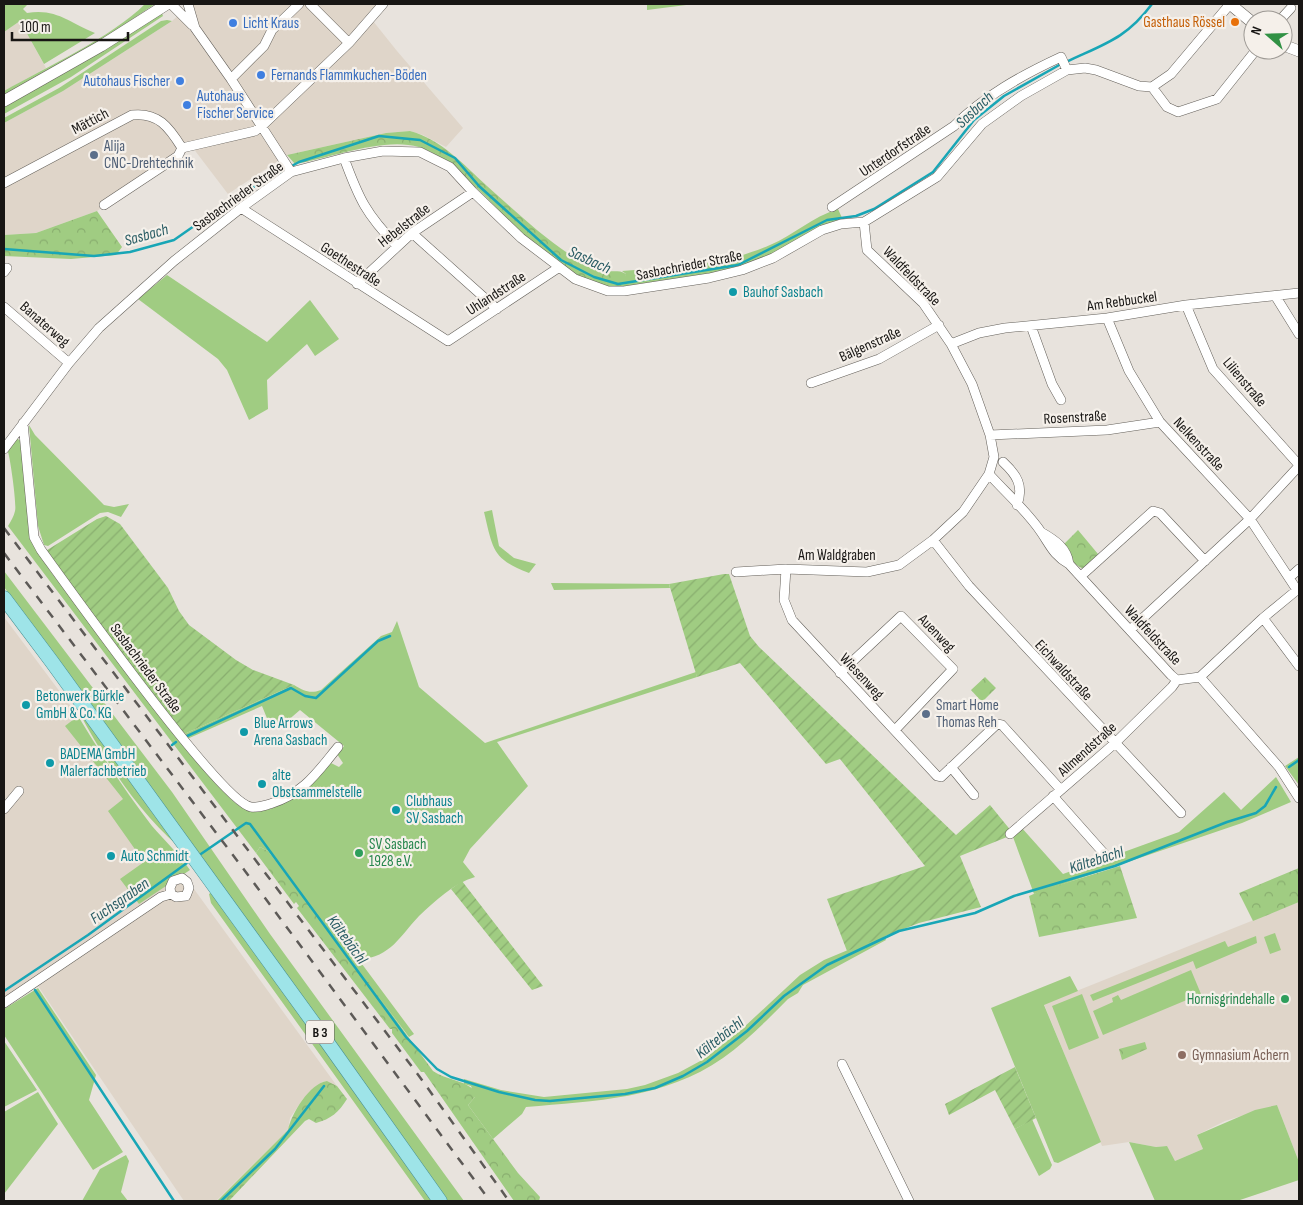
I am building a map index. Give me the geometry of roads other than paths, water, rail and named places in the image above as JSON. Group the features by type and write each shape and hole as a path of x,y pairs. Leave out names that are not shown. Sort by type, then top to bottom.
{"main road":[{"name":"B 3","path":"4,598 440,1201"}],"street":[{"path":"4,101 101,46 167,4"},
{"path":"171,4 195,28 231,79 290,171"},
{"path":"188,4 195,28"},
{"path":"231,79 264,46 272,30 299,4"},
{"path":"310,4 349,43"},
{"path":"104,205 178,156 182,148 255,130 262,126 349,43 382,4"},
{"path":"1243,15 1230,4 1172,74 1152,87 1172,110 1178,112 1217,99 1248,60"},
{"path":"1289,6 1299,14"},
{"name":"Unterdorfstraße","path":"832,207 954,126 971,109 1008,85 1061,57 1065,65"},
{"name":"Sasbachrieder Straße","path":"4,449 69,363 99,328 174,260 290,171 383,151 420,152 450,167 521,238 575,280 608,291 642,288 742,270 773,258 822,230 841,224 864,222 937,177 982,124 1065,65 1096,70 1139,86 1152,87"},
{"name":"Mättich","path":"4,183 132,115 150,115 159,119 172,132 182,148"},
{"path":"344,158 357,195 372,220 396,246"},
{"name":"Hebelstraße","path":"356,284 412,233 473,192"},
{"name":"Goethestraße","path":"241,208 356,284 448,341"},
{"name":"Waldfeldstraße","path":"864,222 867,250 923,304 951,344 972,384 990,435 994,457 989,474 1041,532 1047,544 1060,559 1069,564 1081,576 1177,680 1200,677"},
{"path":"412,233 497,309"},
{"name":"Uhlandstraße","path":"448,341 558,268"},
{"name":"Am Rebbuckel","path":"951,344 979,333 1107,318 1186,305 1276,297 1299,293"},
{"path":"1276,297 1299,334"},
{"name":"Lilienstraße","path":"1186,305 1213,369 1299,465"},
{"name":"Banaterweg","path":"4,307 69,363"},
{"name":"Nelkenstraße","path":"1107,318 1129,371 1160,422 1250,519 1298,590 1263,618 1200,677"},
{"name":"Bälgenstraße","path":"811,383 879,359 939,325"},
{"path":"1031,326 1052,384 1061,400"},
{"name":"Rosenstraße","path":"990,435 1107,430 1160,422"},
{"name":"Sasbachrieder Straße","path":"23,423 34,537 41,550 157,706 206,767 236,798 244,805 259,807 290,798 307,783 338,747"},
{"path":"1003,462 1020,482 1021,494 1017,505"},
{"path":"1130,630 1250,519 1299,465"},
{"name":"Am Waldgraben","path":"736,572 786,569 868,572 899,565 933,540 963,512 989,474"},
{"path":"1081,576 1153,511 1160,513 1205,561"},
{"name":"Eichwaldstraße","path":"933,540 969,586 1114,744 1181,813"},
{"name":"Wiesenweg","path":"786,569 784,600 792,620 936,776 941,777 997,724 1002,725 1061,790"},
{"path":"1290,578 1299,570"},
{"name":"Auenweg","path":"840,673 901,616 953,669 895,730"},
{"path":"1263,618 1299,666"},
{"path":"1200,677 1279,767 1299,798"},
{"name":"Allmendstraße","path":"1010,834 1114,744 1177,680"},
{"path":"951,767 974,795"},
{"path":"4,810 19,791"},
{"path":"1053,796 1108,858"},
{"path":"4,1003 161,897 171,894"},
{"path":"842,1064 909,1201"}],"waterway":[{"name":"Sasbach","path":"1066,62 1103,45 1123,33 1152,4"},
{"name":"Sasbach","path":"4,249 94,256 130,252 174,240 237,196 299,162 379,136 420,140 455,158 479,186 561,260 594,277 618,284 738,265 827,220 856,216 874,209 933,172 974,120 1004,96 1061,64"},
{"path":"185,737 291,688 305,696 316,698 378,641 390,636"},
{"path":"172,745 176,742"},
{"name":"Kältebächl","path":"1289,767 1299,760"},
{"name":"Kältebächl","path":"198,856 246,823 250,824 406,1037 437,1069 451,1077 499,1092 535,1100 550,1101 625,1094 655,1088 683,1076 707,1062 747,1031 784,996 827,965 899,931 975,913 1014,896 1115,866 1227,822 1256,813 1265,806 1276,787"},
{"name":"Fuchsgraben","path":"4,991 88,935 191,860"},
{"path":"35,990 174,1201"},
{"path":"221,1201 275,1149 324,1086"}],"railway":[{"path":"4,528 419,1076 509,1201"},
{"path":"4,553 245,871 490,1201"}],"place":[{"name":"Gasthaus Rössel","path":"1235,22"},
{"name":"Licht Kraus","path":"233,23"},
{"name":"Fernands Flammkuchen-Böden","path":"261,75"},
{"name":"Autohaus Fischer","path":"180,81"},
{"name":"Autohaus Fischer Service","path":"187,105"},
{"name":"Alija CNC-Drehtechnik","path":"94,155"},
{"name":"Bauhof Sasbach","path":"733,292"},
{"name":"Betonwerk Bürkle GmbH & Co. KG","path":"26,705"},
{"name":"Smart Home Thomas Reh","path":"926,714"},
{"name":"Blue Arrows Arena Sasbach","path":"244,732"},
{"name":"BADEMA GmbH Malerfachbetrieb","path":"50,763"},
{"name":"alte Obstsammelstelle","path":"262,784"},
{"name":"Clubhaus SV Sasbach","path":"396,810"},
{"name":"SV Sasbach 1928 e.V.","path":"359,853"},
{"name":"Auto Schmidt","path":"111,856"},
{"name":"Hornisgrindehalle","path":"1285,999"},
{"name":"Gymnasium Achern","path":"1182,1055"}]}
